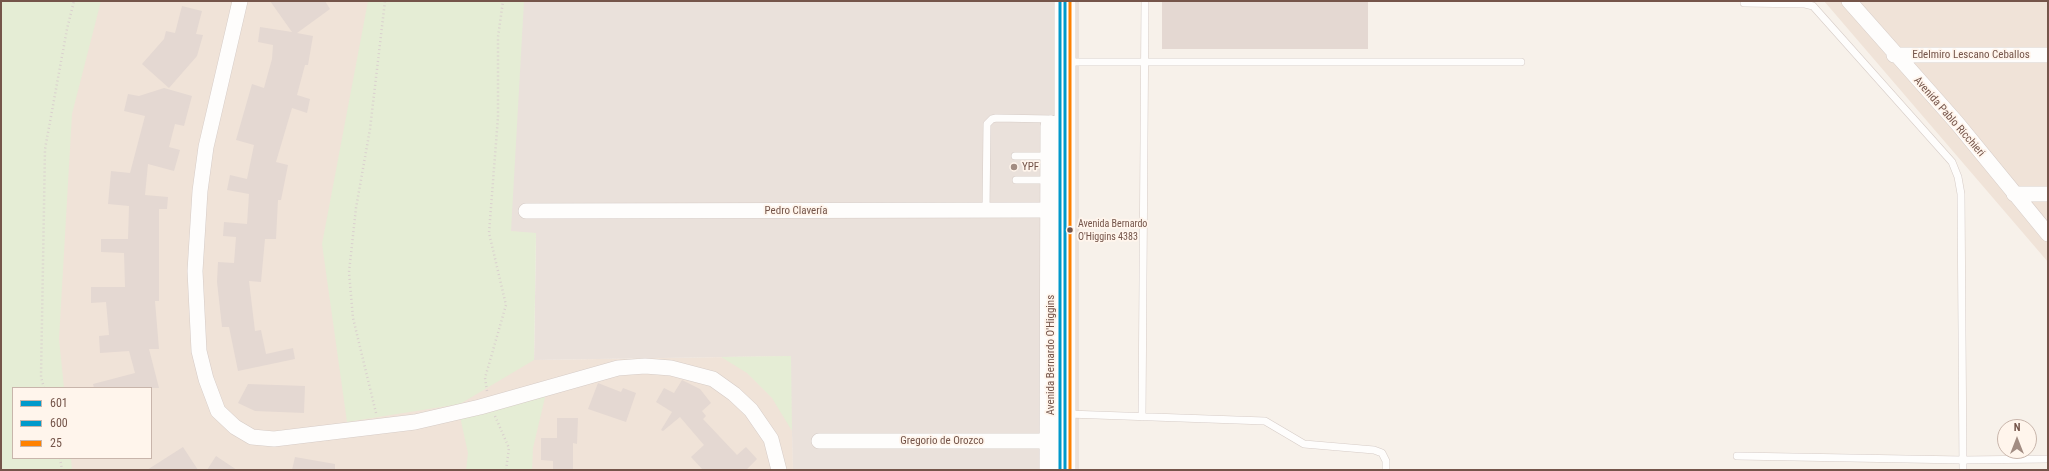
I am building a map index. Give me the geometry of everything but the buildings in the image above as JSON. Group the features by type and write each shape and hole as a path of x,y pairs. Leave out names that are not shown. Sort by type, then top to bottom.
{"main road":[{"name":"Avenida Bernardo O'Higgins","path":"1051,1 1058,62 1058,441 1065,470"},
{"name":"Avenida Bernardo O'Higgins","path":"1050,470 1065,414 1059,210 1052,180 1051,119 1065,1"}],"street":[{"path":"240,1 206,147 200,191 195,271 199,351 206,379 218,411 235,427 252,436 274,439 415,422 489,405 618,368 645,366 671,368 712,379 734,394 751,410 771,439 779,470"},
{"name":"Avenida Pablo Ricchieri","path":"1849,1 1894,54 1957,123 2048,234"},
{"name":"Edelmiro Lescano Ceballos","path":"1894,54 2048,55"},
{"path":"2014,194 2048,194"},
{"name":"Pedro Clavería","path":"526,211 1059,210"},
{"name":"Gregorio de Orozco","path":"819,441 1058,441"}],"lane":[{"path":"1142,416 1145,1"},
{"path":"1744,3 1805,4 1813,6 1952,162 1958,177 1961,194 1963,470"},
{"path":"1058,62 1521,62"},
{"path":"986,210 986,128 992,119 1051,119"},
{"path":"986,156 994,156"},
{"path":"1016,156 1051,156"},
{"path":"986,180 994,180"},
{"path":"1016,180 1052,180"},
{"path":"1065,414 1265,421 1304,444 1374,450 1382,453 1386,461 1386,470"},
{"path":"1737,456 1963,460 2048,459"}],"path":[{"path":"44,387 42,377 45,149 67,29 74,1"},
{"path":"380,426 353,318 349,272 356,208 370,129 385,1"},
{"path":"503,1 498,37 498,117 489,233 506,304 485,378 489,405 509,448 506,470"},
{"path":"60,459 62,470"}],"shaded area":[{"path":"1,1 510,1 534,360 791,356 793,470 1,470"},
{"path":"510,1 1079,1 1079,470 793,470 790,356 534,360 536,234 511,231"},
{"path":"1824,1 2048,1 2048,262"}],"green space":[{"path":"1,1 101,1 72,114 59,339 64,387 12,387 12,459 71,459 72,470 1,470"},
{"path":"368,1 524,1 511,231 536,233 534,360 460,404 347,422 322,244"},
{"path":"791,356 792,431 772,398 747,373 721,357"},
{"path":"547,389 533,448 532,470 466,470 468,453 459,412"}],"transit line":[{"name":"600","path":"1060,1 1060,470"},
{"name":"601","path":"1065,1 1065,470"},
{"name":"25","path":"1070,1 1070,470"}],"place":[{"name":"YPF","path":"1014,167"},
{"name":"Avenida Bernardo O'Higgins 4383","path":"1070,230"}]}
